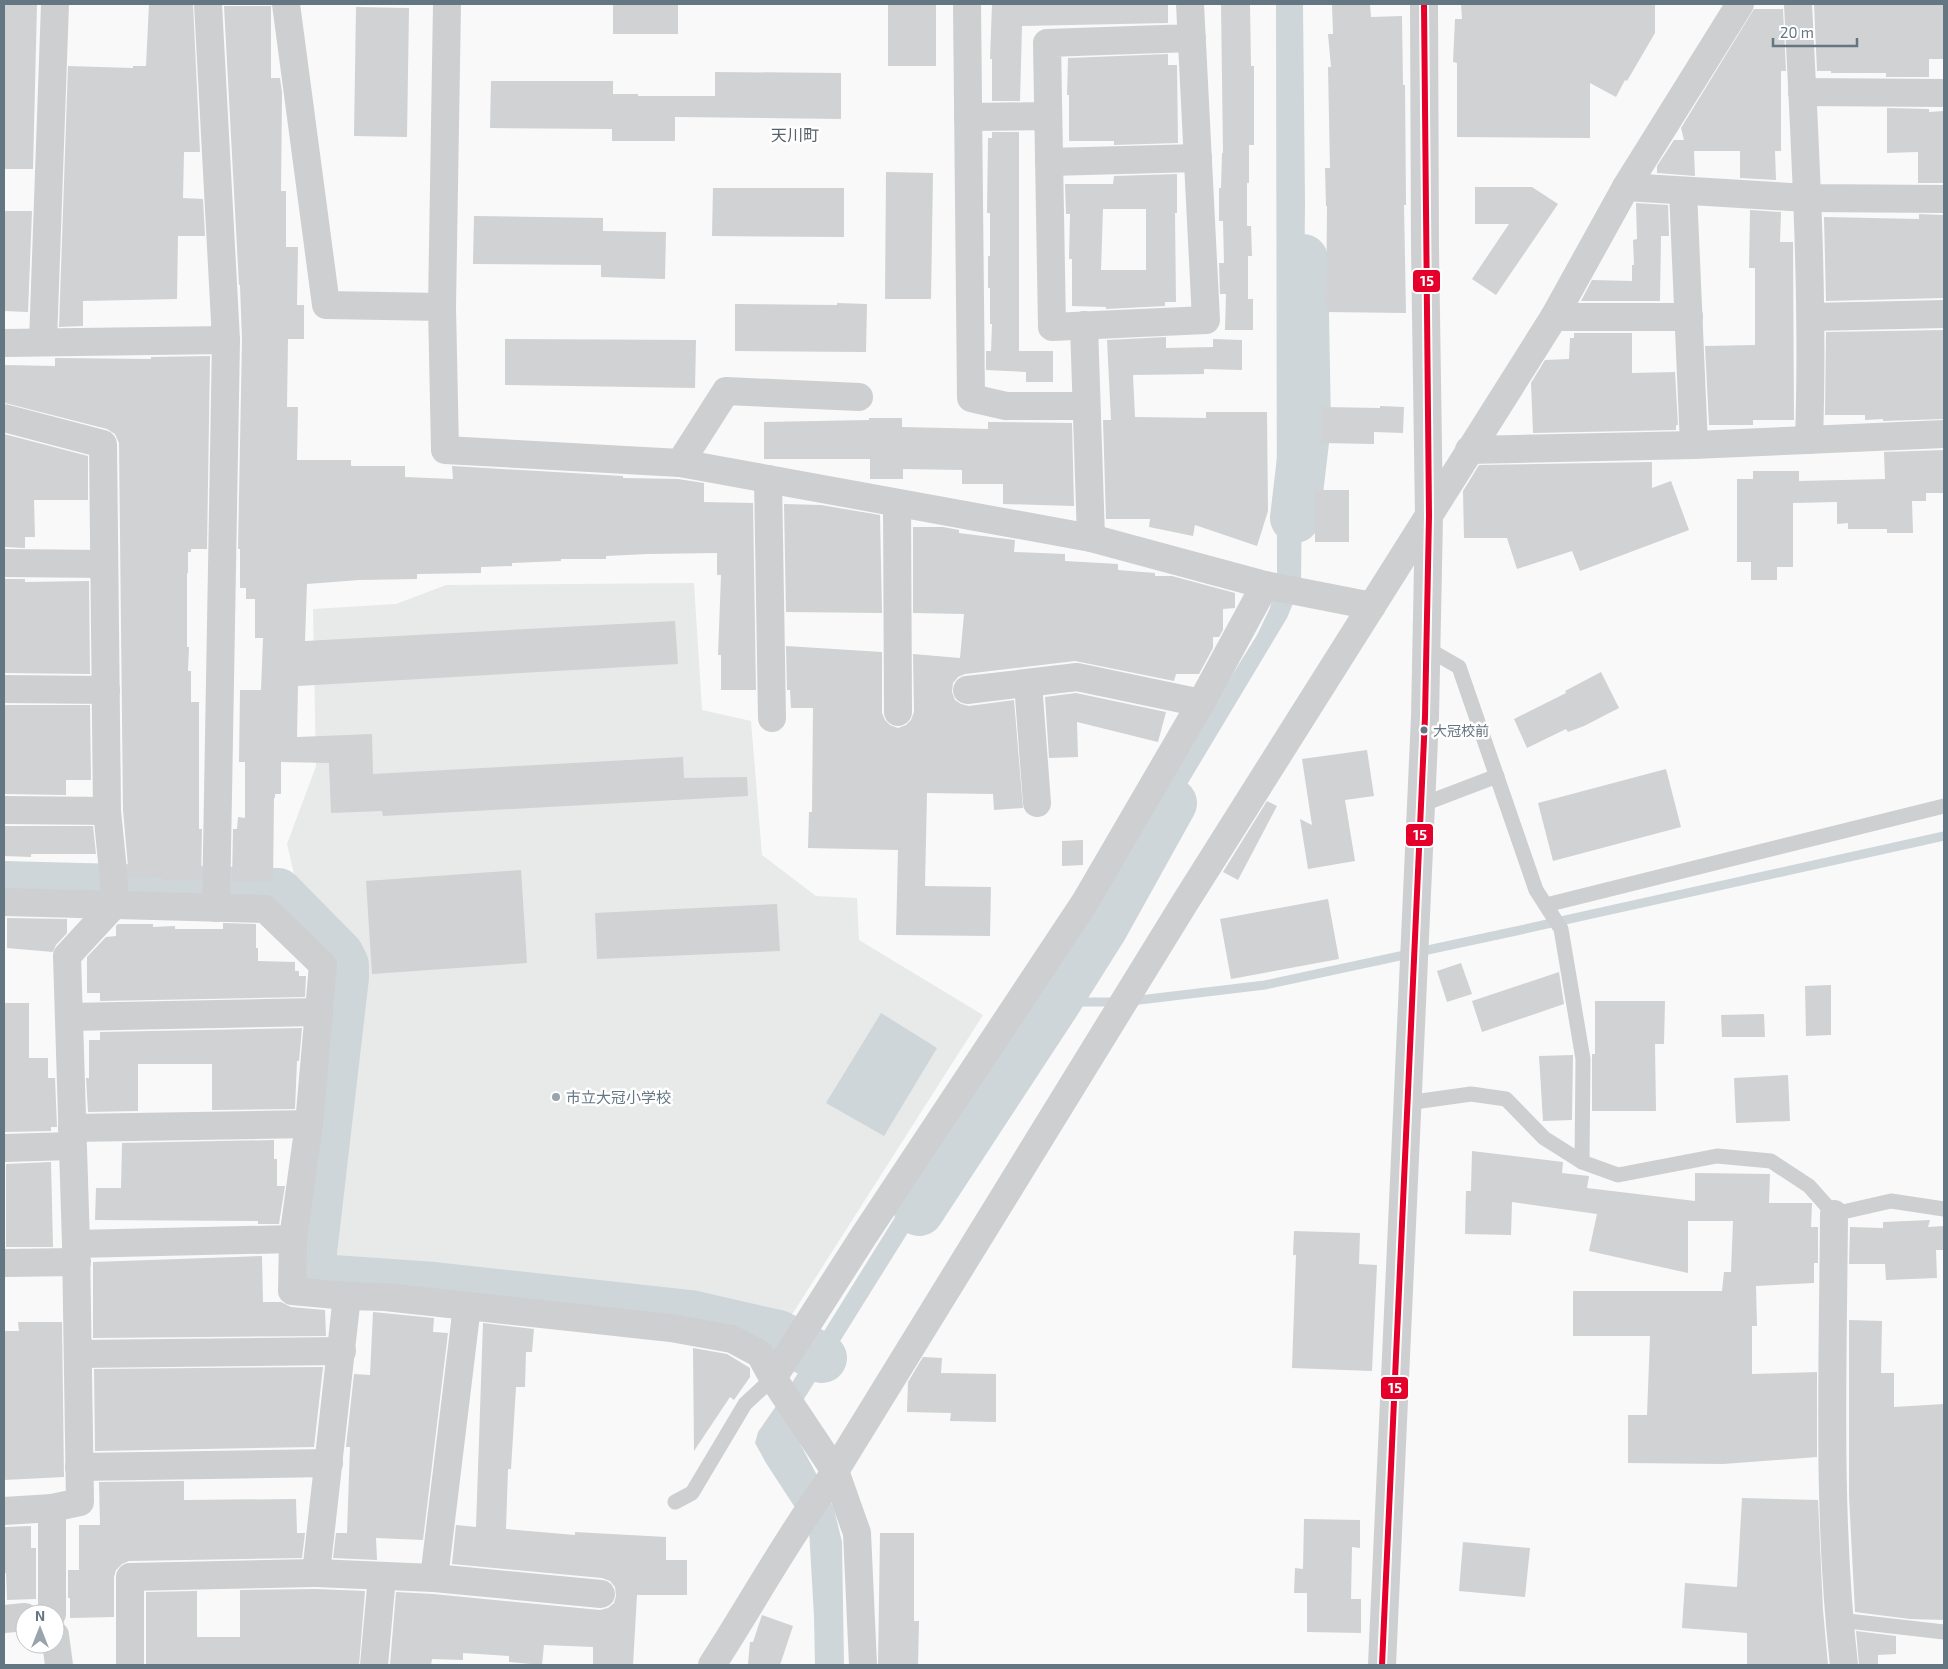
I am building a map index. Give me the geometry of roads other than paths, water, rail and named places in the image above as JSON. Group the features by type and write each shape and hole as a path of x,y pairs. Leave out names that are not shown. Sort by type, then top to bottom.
{"street":[{"path":"44,342 55,4"},
{"path":"208,4 226,340 217,897"},
{"path":"286,4 326,305 442,307"},
{"path":"447,4 442,307 445,450 680,463 1092,538 1265,585 1372,606"},
{"path":"967,4 971,398 1006,406 1086,406"},
{"path":"1190,4 1192,38 1206,320 1052,327 1047,42 1192,38"},
{"path":"1382,1665 1421,804 1426,648 1429,516 1424,4"},
{"path":"712,1665 801,1521 831,1477 1184,904 1554,316 1626,187 1740,4"},
{"path":"1798,4 1811,318 1812,362 1809,440"},
{"path":"1802,92 1944,93"},
{"path":"968,117 1048,116"},
{"path":"1049,162 1198,158"},
{"path":"1626,187 1807,198 1944,199"},
{"path":"1683,191 1694,445"},
{"path":"1811,318 1944,314"},
{"path":"1554,316 1688,317"},
{"path":"1084,325 1092,538"},
{"path":"4,343 226,340"},
{"path":"680,463 726,391 859,397"},
{"path":"4,418 103,444 107,810 114,894 67,956 76,1253 80,1502 52,1508 4,1511"},
{"path":"1469,450 1694,445 1944,434"},
{"path":"768,479 772,718"},
{"path":"897,503 898,712"},
{"path":"4,563 104,564"},
{"path":"778,1385 795,1344 863,1237 1085,902 1201,703 1265,585"},
{"path":"967,690 1077,677 1201,703"},
{"path":"1028,683 1037,803"},
{"path":"4,689 106,690"},
{"path":"4,810 107,810"},
{"path":"4,902 114,894 217,897 265,909 323,965 309,1124 293,1240 292,1291 385,1297 671,1328 732,1339 760,1354 798,1416 831,1477 857,1533 862,1665"},
{"path":"68,1017 318,1012"},
{"path":"4,1148 72,1137 309,1124"},
{"path":"1834,1214 1833,1468 1839,1620 1844,1665"},
{"path":"4,1263 76,1253 293,1240"},
{"path":"316,1573 347,1296"},
{"path":"434,1578 468,1306"},
{"path":"78,1354 342,1351"},
{"path":"79,1467 329,1463"},
{"path":"52,1508 52,1604"},
{"path":"130,1665 130,1577 316,1573 434,1578 601,1594"},
{"path":"374,1665 382,1576"}],"lane":[{"path":"1426,648 1459,667 1536,890 1561,929 1583,1059 1582,1162"},
{"path":"1421,804 1497,776"},
{"path":"1546,905 1944,806"},
{"path":"1407,1103 1471,1094 1506,1099 1544,1138 1582,1162 1618,1175 1717,1156 1771,1161 1810,1186 1834,1214 1891,1201 1944,1210"},
{"path":"675,1502 692,1493 745,1404 778,1385"},
{"path":"1839,1620 1944,1632"}],"waterway":[{"path":"1295,518 1306,425 1303,259"},
{"path":"919,1211 1102,929 1172,803"},
{"path":"1131,1001 1265,985 1944,836"},
{"path":"4,886 278,893 339,955 344,965 344,977 310,1269 312,1275 318,1279 434,1287 690,1315 778,1335 822,1358"},
{"path":"1056,1002 1119,1002"}],"place":[{"name":"大冠校前","path":"1424,730"},
{"name":"市立大冠小学校","path":"556,1097"}],"district":[{"name":"天川町","path":"795,134"}]}
